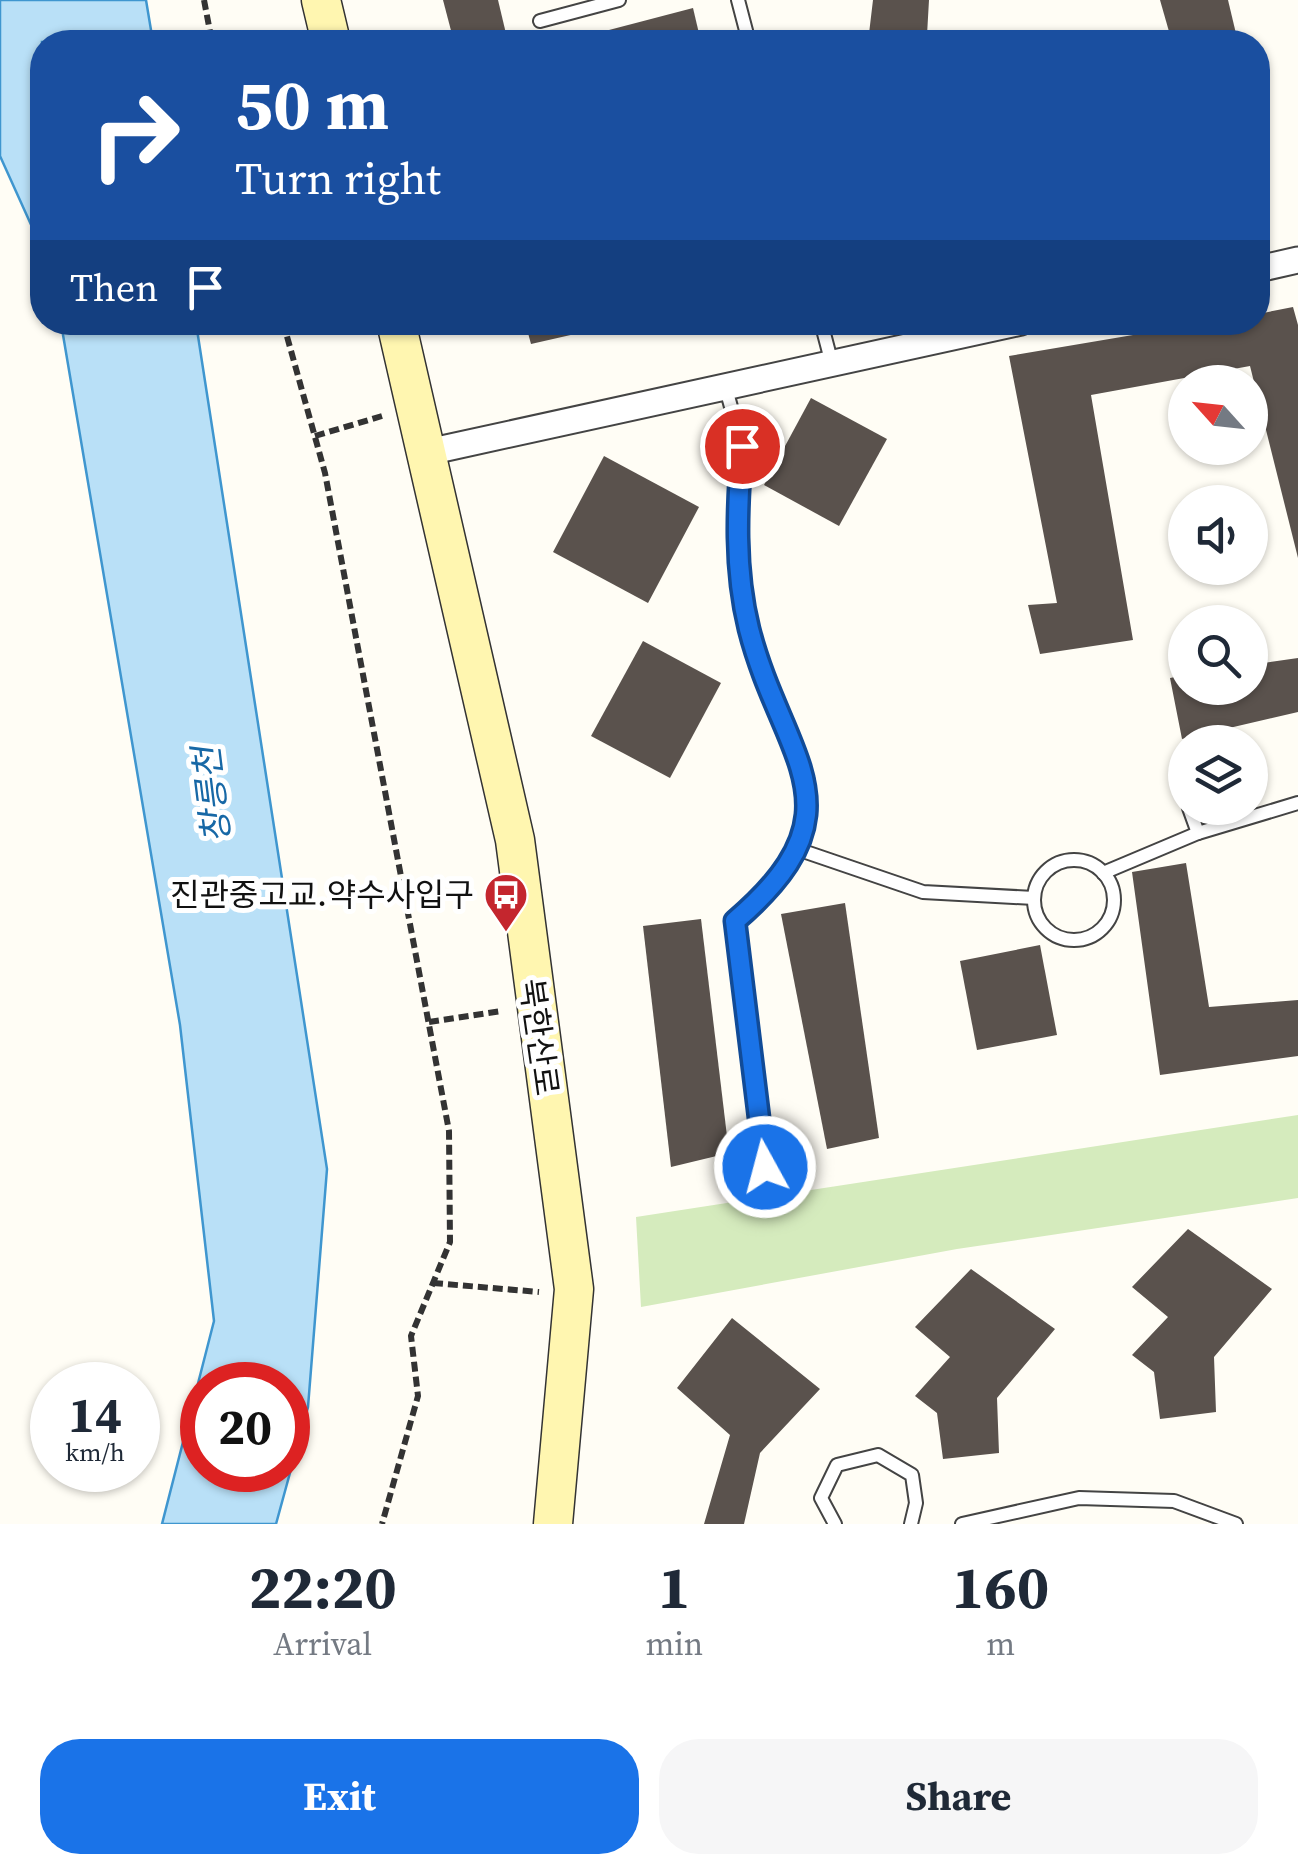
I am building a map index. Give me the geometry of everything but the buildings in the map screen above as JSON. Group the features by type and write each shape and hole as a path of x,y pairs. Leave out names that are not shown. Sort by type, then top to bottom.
{"main road":[{"path":"321,0 328,30"},
{"name":"북한산로","path":"399,335 515,840 574,1289 552,1524"}],"street":[{"path":"1270,266 1298,260"},
{"path":"428,452 832,366 934,335"}],"lane":[{"path":"540,20 619,0"},
{"path":"738,0 746,30"},
{"path":"824,335 832,366"},
{"path":"726,389 742,446 737,501 748,624 760,670 808,781 800,850 772,889 735,921 765,1167"},
{"path":"1103,873 1198,833 1298,804"},
{"path":"1195,825 1198,833"},
{"path":"800,850 923,892 1034,898"},
{"path":"1080,860 1103,873 1114,896 1113,909 1100,931 1089,937 1063,939 1051,933 1036,911 1034,898 1044,874 1054,865 1080,860"},
{"path":"835,1524 821,1498 837,1465 878,1455 912,1475 916,1503 910,1524"},
{"path":"962,1524 1080,1498 1174,1501 1236,1524"}],"path":[{"path":"204,0 210,30"},
{"path":"287,335 315,436 449,1131 450,1242 411,1336 418,1396 382,1524"},
{"path":"315,436 382,416"},
{"path":"429,1022 502,1010"},
{"path":"433,1283 539,1292"}],"green space":[{"path":"1298,1115 1298,1198 957,1249 641,1307 636,1217"}],"water":[{"path":"0,0 146,0 151,30 30,30 30,222 0,156"},
{"name":"창릉천","path":"63,335 198,335 327,1169 310,1382 310,1362 203,1362 214,1321 180,1025"},
{"path":"180,1454 180,1492 285,1492 276,1524 162,1524"}],"place":[{"name":"진관중고교.약수사입구","path":"506,933"}],"route":[{"path":"742,446 737,501 740,569 748,624 760,670 808,781 800,850 772,889 735,921 765,1167"}]}
